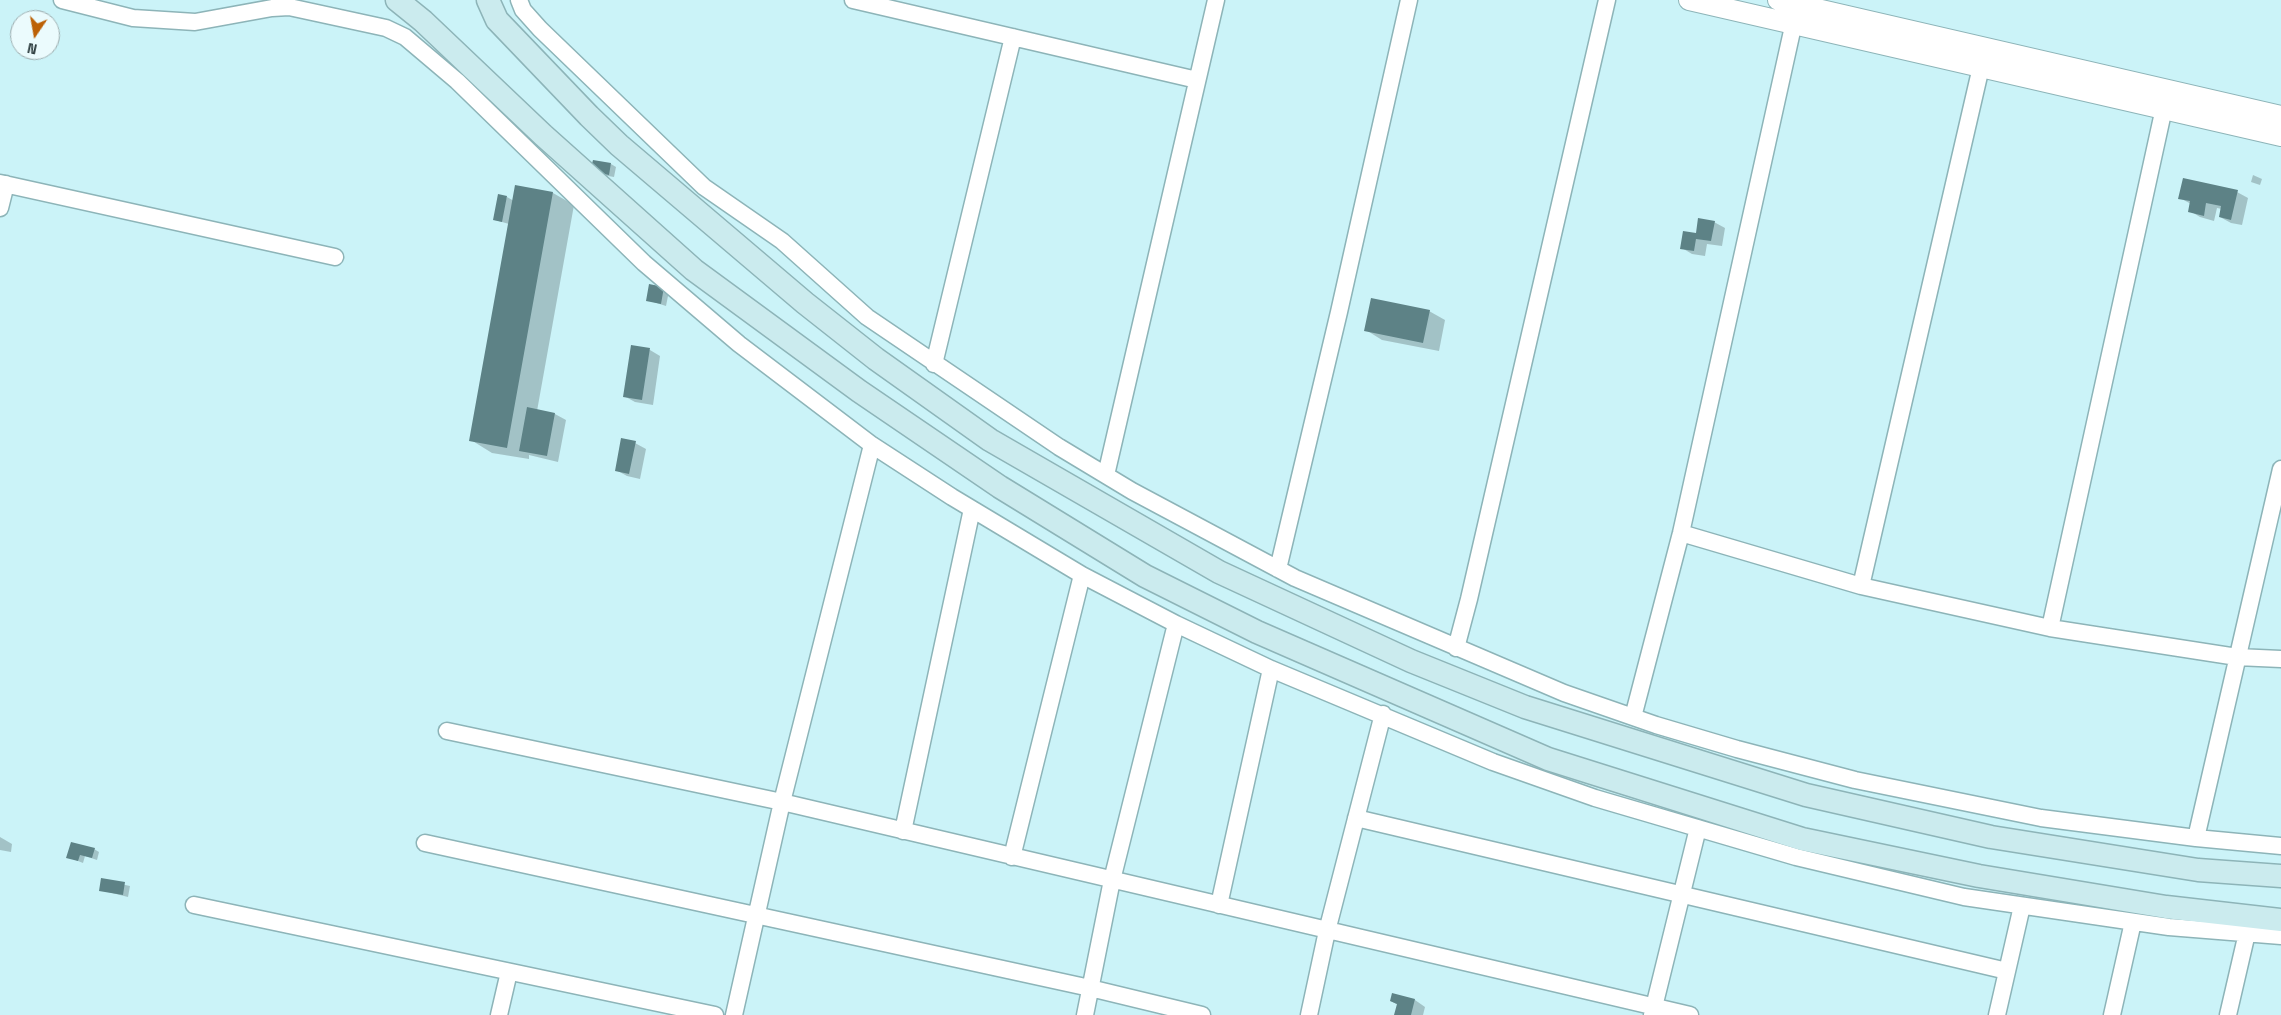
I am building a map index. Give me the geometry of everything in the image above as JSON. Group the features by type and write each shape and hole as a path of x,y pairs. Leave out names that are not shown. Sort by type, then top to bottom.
{"main road":[{"path":"396,0 422,21 543,136 702,276 859,391 1000,487 1145,576 1257,632 1548,759 1802,839 1979,876 2166,907 2281,920"},
{"path":"488,0 497,20 619,145 805,303 876,359 990,440 1219,572 1411,661 1525,707 1806,795 2001,838 2198,870 2281,876"}],"street":[{"path":"62,0 133,18 195,22 272,8 289,7 386,28 405,37 457,81 644,263 739,344 872,444 972,509 1082,575 1176,624 1271,668 1494,762 1595,798 1806,859 1964,897 2133,922 2281,936"},
{"path":"519,0 540,29 704,187 782,241 867,317 1059,447 1278,570 1564,693 1633,717 1737,749 1855,780 2041,818 2196,838 2281,846"},
{"path":"853,0 1197,80"},
{"path":"1106,475 1216,0"},
{"path":"1278,570 1340,312 1409,0"},
{"path":"1456,648 1469,599 1607,0"},
{"path":"1690,0 1797,9 2281,116"},
{"path":"1778,0 1797,9 1981,68 2281,136"},
{"path":"1633,717 1681,533 1797,9"},
{"path":"934,364 1013,37"},
{"path":"1861,586 1981,68"},
{"path":"2050,628 2164,108"},
{"path":"0,208 3,183 335,258"},
{"path":"734,1015 782,802 872,444"},
{"path":"2196,838 2281,469"},
{"path":"903,831 972,509"},
{"path":"1681,533 1861,586 2050,628 2237,657 2281,659"},
{"path":"1012,857 1082,575"},
{"path":"1085,1015 1112,880 1176,624"},
{"path":"1219,905 1271,668"},
{"path":"1309,1015 1327,931 1383,714"},
{"path":"447,731 782,802 1219,905 1652,1011 1690,1015"},
{"path":"1356,818 2007,971"},
{"path":"1652,1011 1698,828"},
{"path":"425,844 1090,988 1202,1015"},
{"path":"194,905 714,1015"},
{"path":"1997,1015 2022,906"},
{"path":"2112,1015 2133,922"},
{"path":"2228,1015 2247,933"},
{"path":"499,1015 509,972"}],"building":[{"path":"593,160 611,163 609,175 590,171"},
{"path":"2183,178 2238,190 2231,220 2219,217 2221,206 2206,203 2204,216 2188,212 2190,201 2178,199"},
{"path":"515,185 553,192 507,448 469,441"},
{"path":"498,194 507,196 502,222 493,220"},
{"path":"1698,218 1715,221 1711,241 1696,239 1694,251 1680,249 1683,231 1696,233"},
{"path":"649,284 664,287 661,304 646,301"},
{"path":"1371,298 1430,310 1423,343 1364,331"},
{"path":"631,345 650,348 642,400 623,397"},
{"path":"527,407 555,413 547,456 519,451"},
{"path":"621,438 636,441 629,474 615,471"},
{"path":"71,842 95,848 92,858 80,855 78,861 66,858"},
{"path":"101,878 125,882 123,895 99,891"},
{"path":"1392,993 1415,999 1411,1015 1394,1015 1397,1004 1390,1001"}]}
